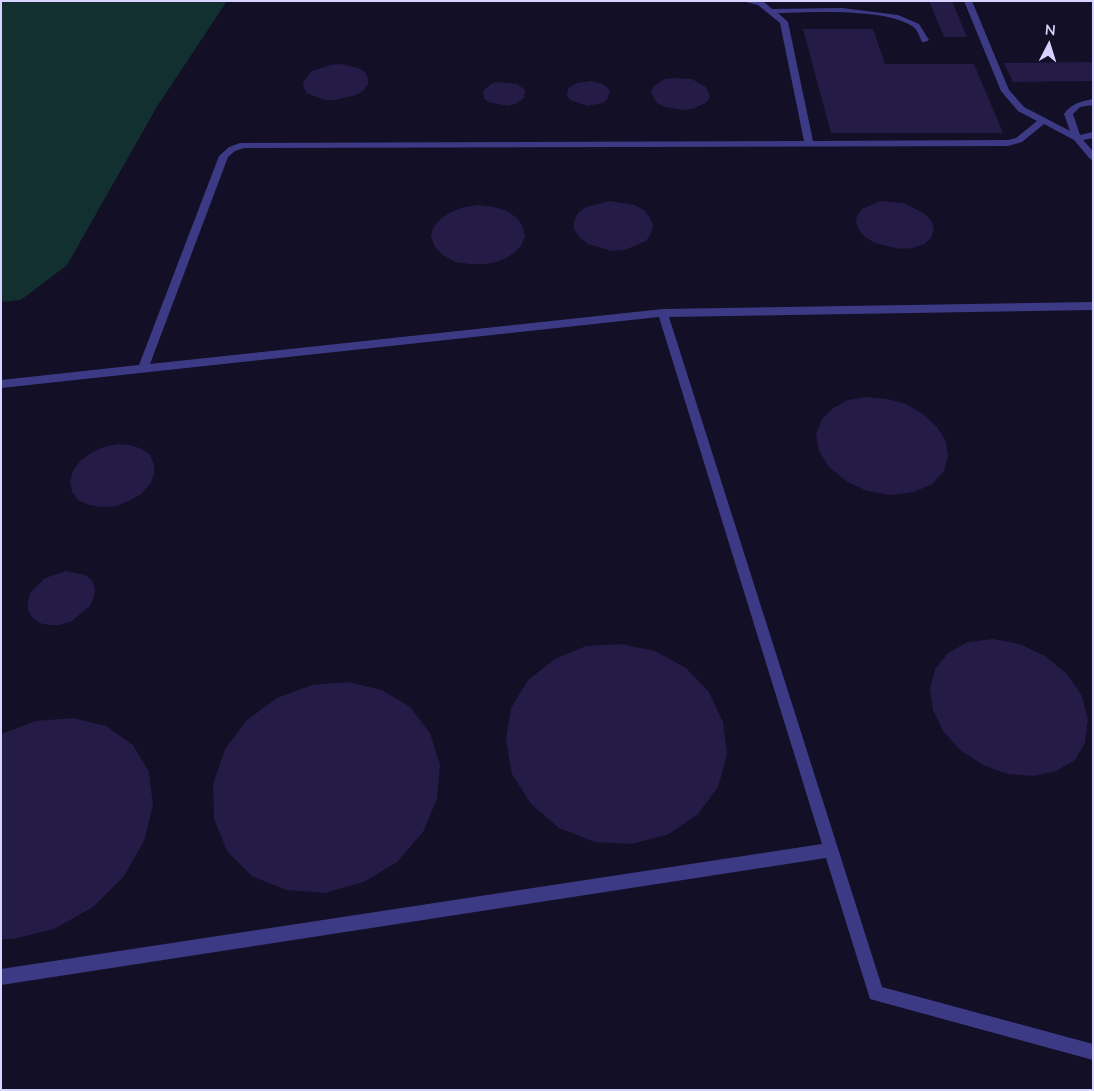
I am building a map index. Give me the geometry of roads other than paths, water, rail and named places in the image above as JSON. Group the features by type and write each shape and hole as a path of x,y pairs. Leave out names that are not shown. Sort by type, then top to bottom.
{"lane":[{"path":"745,1 760,4 784,22 808,143"},
{"path":"968,1 1005,91 1021,109 1076,138 1093,157"},
{"path":"769,11 860,12 897,17 913,22 923,32 925,40"},
{"path":"1076,138 1068,114 1077,105 1093,102"},
{"path":"143,368 224,156 232,149 243,145 1008,143 1019,140 1042,120"},
{"path":"1076,138 1093,135"},
{"path":"1,384 663,314 1093,306"},
{"path":"663,314 876,994 1093,1052"},
{"path":"1,977 831,850"}]}
